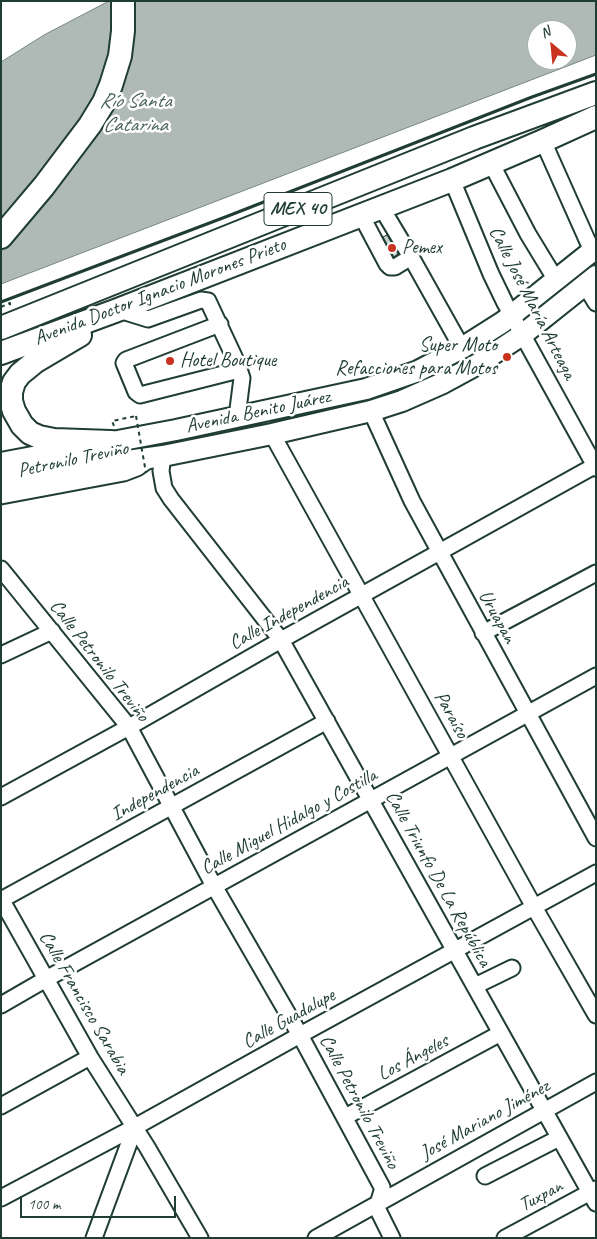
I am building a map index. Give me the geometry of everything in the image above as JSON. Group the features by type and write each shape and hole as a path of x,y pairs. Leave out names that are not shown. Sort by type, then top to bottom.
{"highway":[{"path":"1,237 44,186 90,125 104,102 120,56 123,32 123,1"},
{"path":"491,163 509,148 596,92"},
{"name":"Avenida Doctor Ignacio Morones Prieto","path":"1,328 474,138 596,92"},
{"name":"Avenida Doctor Ignacio Morones Prieto","path":"1,353 117,311 452,180 596,117"},
{"path":"111,442 54,440 30,433 22,426 14,411 11,392 14,382 20,374 36,361 117,311"}],"main road":[{"name":"Avenida Benito Juárez","path":"1,463 176,430 366,389 418,371 462,348 512,316 594,250"},
{"name":"Avenida Benito Juárez","path":"1,480 64,470 153,462 371,411 402,401 443,383 478,364 522,335 590,281"},
{"path":"153,462 164,450 176,430"}],"street":[{"path":"543,141 594,250"},
{"path":"491,163 528,234 556,280"},
{"name":"Calle José María Arteaga","path":"452,180 491,274 522,335 595,467"},
{"path":"371,211 387,264 390,267 397,266 411,257"},
{"path":"371,211 411,257 462,348"},
{"path":"590,281 596,303"},
{"path":"117,311 148,319 201,300 208,302 220,324 242,378 237,417"},
{"path":"220,324 126,360 124,363 136,392 140,395 239,370"},
{"name":"Uruapan","path":"371,411 412,501 596,838"},
{"name":"Paraíso","path":"272,434 534,907 596,1015"},
{"name":"Petronilo Treviño","path":"1,496 124,473 153,462"},
{"name":"Calle Triunfo De La República","path":"153,462 161,471 164,488 171,498 281,640 559,1138 594,1195"},
{"name":"Calle Independencia","path":"1,797 595,467"},
{"path":"483,633 596,572"},
{"name":"Calle Petronilo Treviño","path":"4,578 52,631 129,727 214,886 300,1035 382,1187 378,1204"},
{"path":"1,655 52,631"},
{"name":"Calle Miguel Hidalgo y Costilla","path":"1,1004 596,676"},
{"name":"Independencia","path":"2,900 327,721"},
{"name":"Calle Guadalupe","path":"1,1198 135,1127 596,873"},
{"name":"Calle Francisco Sarabia","path":"2,900 90,1056 135,1127 200,1238"},
{"path":"474,986 512,968"},
{"name":"Los Ángeles","path":"345,1117 501,1033"},
{"path":"1,1106 90,1056"},
{"name":"José Mariano Jiménez","path":"316,1238 596,1082"},
{"path":"94,1238 135,1127"},
{"path":"486,1176 559,1138"},
{"name":"Tuxpan","path":"505,1238 594,1195"},
{"path":"378,1204 380,1217 392,1238"}],"path":[{"path":"136,416 153,462"}],"water":[{"name":"Río Santa Catarina","path":"109,1 596,1 596,55 577,62 577,20 527,20 527,70 557,70 1,284 1,62 44,35"}],"building":[{"path":"387,235 398,254 394,257 383,237"}],"railway":[{"path":"1,302 596,74"}],"place":[{"name":"Pemex","path":"392,248"},
{"name":"Super Moto Refacciones para Motos","path":"507,357"},
{"name":"Hotel Boutique","path":"170,361"}]}
